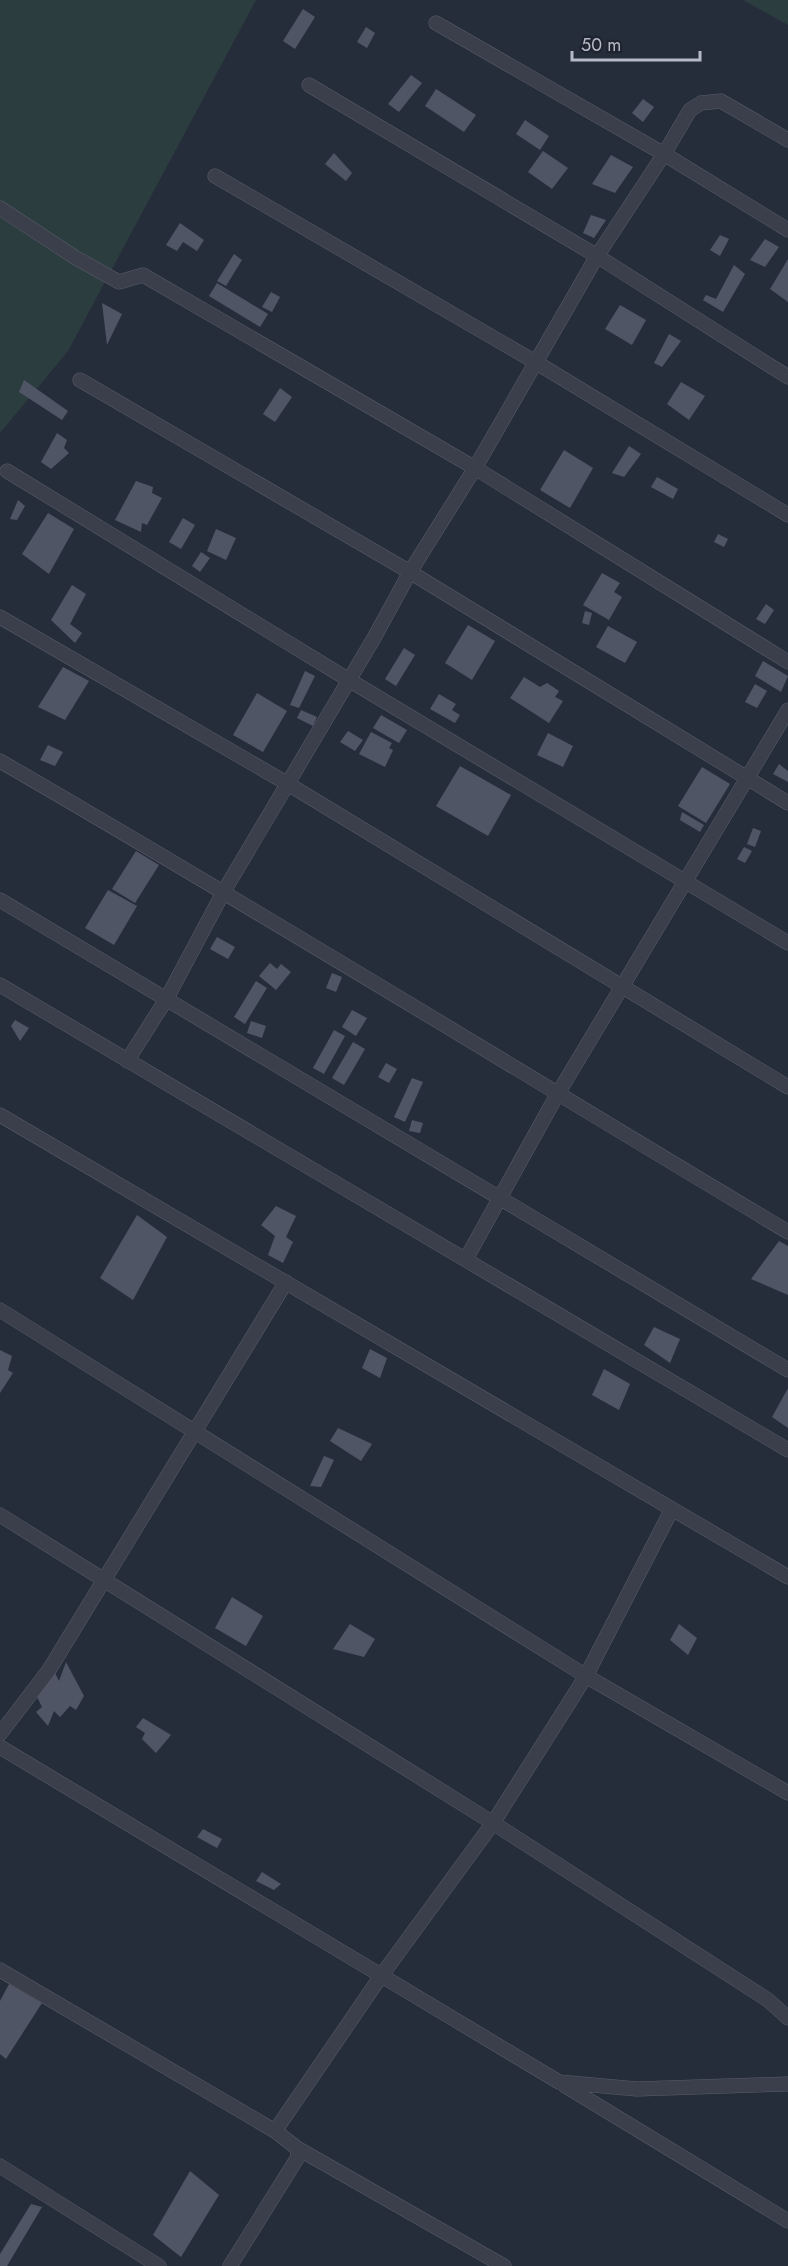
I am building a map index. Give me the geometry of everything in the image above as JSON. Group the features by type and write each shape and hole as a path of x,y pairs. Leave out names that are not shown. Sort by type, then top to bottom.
{"street":[{"path":"436,23 664,154 788,230"},
{"path":"309,85 597,256 788,377"},
{"path":"127,1061 167,998 225,891 410,572 537,363 597,256 690,110 712,100 734,107 788,140"},
{"path":"215,176 537,363 788,515"},
{"path":"0,208 76,258 119,282 143,275 475,468 788,662"},
{"path":"80,380 410,572 788,803"},
{"path":"7,471 349,680 788,943"},
{"path":"0,617 288,784 788,1087"},
{"path":"466,1259 557,1095 623,989 788,710"},
{"path":"0,761 225,891 557,1095 788,1232"},
{"path":"0,900 788,1370"},
{"path":"0,985 788,1450"},
{"path":"0,1115 788,1577"},
{"path":"0,1734 49,1670 286,1282"},
{"path":"0,1310 586,1676 788,1793"},
{"path":"275,2132 381,1976 493,1823 586,1676 672,1509"},
{"path":"0,1515 493,1823 768,2000 788,2018"},
{"path":"0,1747 788,2221"},
{"path":"0,1970 275,2132 297,2148 504,2266"},
{"path":"559,2082 637,2089 785,2085"},
{"path":"230,2266 298,2157 297,2148"},
{"path":"0,2166 159,2266"}],"shaded area":[{"path":"0,0 256,0 68,351 0,433"},
{"path":"743,0 788,0 788,25"}],"building":[{"path":"303,9 315,17 295,49 283,41"},
{"path":"366,27 375,33 367,48 357,42"},
{"path":"411,75 422,83 399,112 388,104"},
{"path":"436,89 476,115 464,132 425,106"},
{"path":"643,99 654,107 643,122 632,113"},
{"path":"525,120 549,136 540,150 516,134"},
{"path":"543,151 568,168 552,189 528,172"},
{"path":"334,153 352,173 346,181 325,164"},
{"path":"611,155 633,167 615,193 592,184"},
{"path":"591,215 606,220 594,238 583,233"},
{"path":"180,223 204,240 197,251 183,242 177,251 166,245"},
{"path":"720,235 729,239 720,256 710,250"},
{"path":"765,239 779,247 765,267 750,260"},
{"path":"234,254 242,260 226,286 217,281"},
{"path":"788,259 788,302 770,289"},
{"path":"734,265 745,274 723,312 703,300 706,295 716,299"},
{"path":"217,283 268,314 260,327 209,296"},
{"path":"271,292 280,297 272,312 262,307"},
{"path":"102,303 122,314 107,345"},
{"path":"620,305 646,320 632,345 605,329"},
{"path":"669,334 681,341 662,367 654,363"},
{"path":"24,380 68,411 62,420 19,392"},
{"path":"681,382 705,396 689,420 667,404"},
{"path":"280,388 292,397 275,422 263,414"},
{"path":"57,433 67,440 64,448 69,453 51,469 41,462"},
{"path":"629,446 641,454 624,477 612,473"},
{"path":"564,450 593,468 570,508 540,490"},
{"path":"657,477 678,489 673,499 651,487"},
{"path":"136,481 153,487 152,493 162,498 147,525 142,523 141,532 115,520"},
{"path":"18,500 25,506 17,520 10,519"},
{"path":"48,513 74,529 49,574 22,554"},
{"path":"183,518 195,525 181,549 169,542"},
{"path":"216,529 236,538 226,560 207,551"},
{"path":"718,534 728,539 724,547 714,542"},
{"path":"201,552 210,558 200,572 192,566"},
{"path":"602,573 620,583 614,592 622,597 609,620 583,605"},
{"path":"72,585 86,594 70,624 82,633 75,643 51,620"},
{"path":"766,604 774,610 765,624 756,619"},
{"path":"585,611 592,613 589,625 582,623"},
{"path":"468,625 495,641 472,680 445,663"},
{"path":"608,626 637,642 625,663 596,647"},
{"path":"404,648 415,655 396,686 385,679"},
{"path":"763,661 788,676 781,692 755,676"},
{"path":"63,667 89,681 65,720 38,707"},
{"path":"305,671 315,676 299,708 290,705"},
{"path":"524,677 540,687 547,683 559,691 555,697 563,701 549,723 510,698"},
{"path":"755,684 767,691 757,708 745,702"},
{"path":"257,693 287,711 263,752 233,735"},
{"path":"439,694 456,704 452,710 460,715 455,723 430,709"},
{"path":"301,710 317,717 313,726 297,718"},
{"path":"381,715 407,730 399,743 373,728"},
{"path":"348,731 363,740 355,751 340,742"},
{"path":"371,732 392,743 389,748 393,750 385,767 359,754"},
{"path":"548,733 573,746 563,767 537,755"},
{"path":"48,745 63,752 55,766 40,760"},
{"path":"779,764 788,771 788,782 773,774"},
{"path":"460,766 511,795 488,836 436,806"},
{"path":"702,767 730,784 706,823 678,806"},
{"path":"682,812 704,825 700,832 680,820"},
{"path":"753,828 761,831 755,847 747,844"},
{"path":"744,847 752,851 745,863 737,859"},
{"path":"136,851 159,865 135,903 112,889"},
{"path":"108,890 137,906 114,945 85,928"},
{"path":"217,937 235,947 228,959 210,949"},
{"path":"270,963 277,969 281,964 291,972 276,990 259,976"},
{"path":"332,973 342,977 336,992 326,988"},
{"path":"256,981 267,988 245,1024 234,1017"},
{"path":"352,1010 367,1018 356,1036 342,1027"},
{"path":"15,1020 29,1028 20,1041 11,1026"},
{"path":"251,1021 266,1026 262,1038 247,1033"},
{"path":"334,1030 345,1036 324,1074 313,1068"},
{"path":"353,1042 365,1049 344,1085 332,1078"},
{"path":"386,1063 397,1069 389,1083 378,1077"},
{"path":"412,1078 423,1082 405,1122 394,1117"},
{"path":"412,1120 423,1123 420,1133 409,1131"},
{"path":"276,1206 296,1216 286,1237 293,1242 283,1263 268,1255 275,1236 261,1225"},
{"path":"137,1215 167,1237 133,1300 100,1278"},
{"path":"779,1241 788,1246 788,1295 751,1279"},
{"path":"654,1327 680,1339 670,1363 644,1345"},
{"path":"370,1349 387,1358 380,1378 362,1368"},
{"path":"0,1350 12,1356 8,1370 13,1373 0,1393"},
{"path":"604,1369 630,1384 619,1410 592,1395"},
{"path":"788,1388 788,1428 772,1417"},
{"path":"338,1428 372,1444 361,1461 330,1441"},
{"path":"324,1456 334,1460 321,1487 310,1486"},
{"path":"232,1597 263,1616 246,1646 215,1628"},
{"path":"350,1624 375,1639 364,1657 333,1649"},
{"path":"679,1624 697,1638 688,1655 670,1640"},
{"path":"66,1662 84,1696 76,1710 70,1706 60,1717 54,1711 48,1726 36,1712 42,1707 37,1697 55,1673 59,1681"},
{"path":"143,1718 171,1735 156,1753 142,1739 145,1733 136,1727"},
{"path":"203,1829 222,1839 217,1848 197,1837"},
{"path":"262,1872 281,1884 274,1890 256,1881"},
{"path":"9,1984 42,2003 6,2059 0,2054 0,2001"},
{"path":"190,2171 219,2195 181,2257 153,2235"},
{"path":"31,2204 42,2207 7,2266 0,2266 0,2254"}]}
